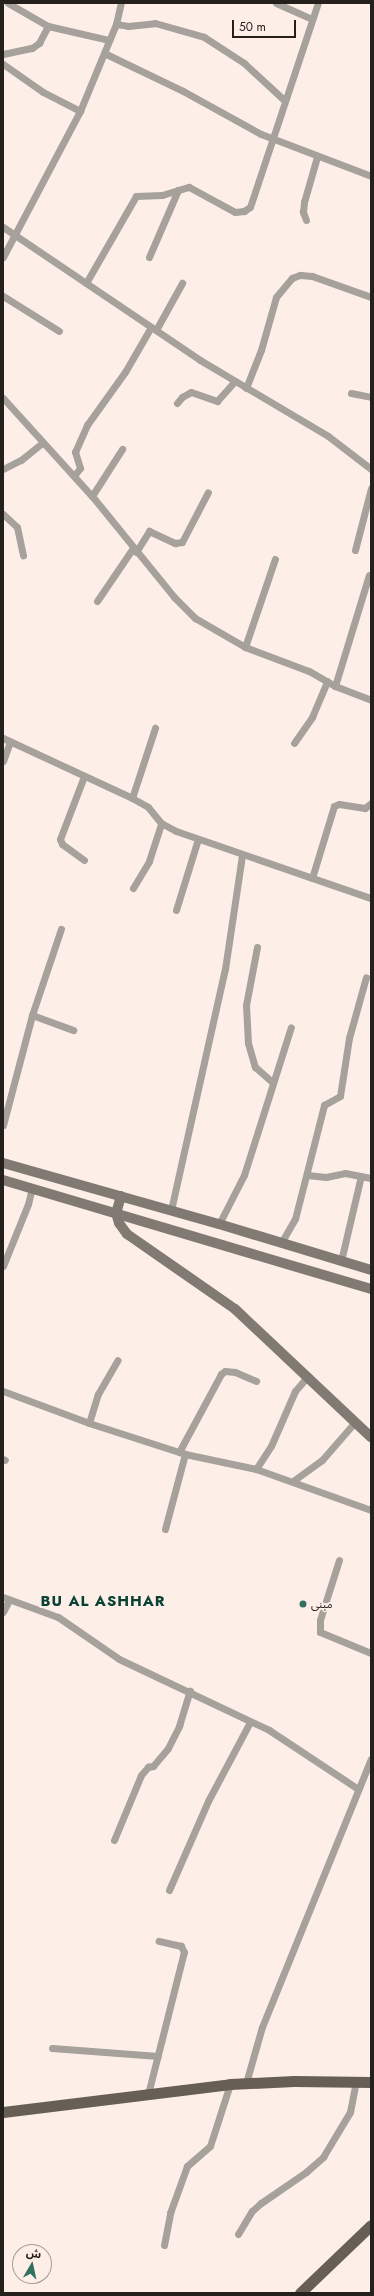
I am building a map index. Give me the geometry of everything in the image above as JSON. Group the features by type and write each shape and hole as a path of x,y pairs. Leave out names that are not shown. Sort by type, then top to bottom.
{"main road":[{"path":"3,1163 171,1210 371,1270"},
{"path":"3,1180 371,1289"},
{"path":"121,1196 116,1213 119,1223 127,1234 236,1310 308,1376 371,1437"},
{"path":"3,2112 230,2084 371,2082"},
{"path":"300,2293 371,2225"}],"street":[{"path":"8,3 48,26 109,40"},
{"path":"3,257 80,111 116,24 121,3"},
{"path":"276,3 312,19"},
{"path":"86,283 134,198 162,195 192,187 235,212 247,210 252,204 284,100 318,3"},
{"path":"116,24 128,26 155,23 204,37 244,64 284,100"},
{"path":"3,54 32,48 39,43 48,26"},
{"path":"104,53 183,91 272,138 317,157 371,176"},
{"path":"3,64 43,92 80,111"},
{"path":"306,220 303,212 304,202 317,157"},
{"path":"149,257 178,190"},
{"path":"3,227 234,382 328,436 371,469"},
{"path":"246,388 261,350 276,297 292,278 300,275 312,276 371,297"},
{"path":"74,476 80,468 75,452 87,425 125,372 182,283"},
{"path":"3,296 59,331"},
{"path":"177,403 182,397 191,392 217,401 234,382"},
{"path":"351,392 371,397"},
{"path":"3,398 92,496 135,550 190,614 246,647 309,671 335,686 371,700"},
{"path":"3,469 21,460 43,442"},
{"path":"92,496 122,449"},
{"path":"355,550 371,488"},
{"path":"97,601 149,531 175,543 182,542 208,492"},
{"path":"3,514 17,527 23,555"},
{"path":"246,647 275,559"},
{"path":"335,686 369,575"},
{"path":"294,743 312,718 327,681"},
{"path":"132,798 155,728"},
{"path":"3,738 132,798 148,808 161,823 198,839 242,855 371,898"},
{"path":"3,761 10,742"},
{"path":"84,776 60,839 62,844 84,860"},
{"path":"312,878 334,806 339,804 364,808 371,803"},
{"path":"133,888 149,861 161,823"},
{"path":"176,910 198,839"},
{"path":"171,1210 225,969 242,855"},
{"path":"3,1125 32,1015 61,929"},
{"path":"257,947 246,1005 248,1043 255,1067 272,1082"},
{"path":"281,1243 295,1219 324,1105 340,1096 349,1038 366,977"},
{"path":"32,1015 73,1030"},
{"path":"219,1224 244,1174 291,1026"},
{"path":"307,1175 326,1177 345,1173 371,1178"},
{"path":"341,1261 361,1176"},
{"path":"3,1266 28,1204 32,1188"},
{"path":"89,1423 98,1394 118,1360"},
{"path":"165,1529 182,1453 220,1374 225,1371 235,1372 256,1380"},
{"path":"256,1469 271,1446 295,1391 308,1376"},
{"path":"3,1391 89,1423 182,1453 256,1469 371,1510"},
{"path":"293,1481 322,1460 355,1422"},
{"path":"339,1560 320,1620 320,1632 371,1653"},
{"path":"3,1612 6,1599 58,1617 119,1659 190,1691 268,1730 358,1789"},
{"path":"114,1840 141,1775 148,1767 153,1766 168,1748 179,1726 190,1691"},
{"path":"168,1890 208,1801 250,1722"},
{"path":"246,2083 262,2027 371,1758"},
{"path":"148,2094 184,1952 181,1946 159,1941"},
{"path":"52,2048 158,2056"},
{"path":"238,2234 252,2211 261,2203 306,2172 323,2157 350,2112 356,2082"},
{"path":"164,2245 170,2213 187,2166 210,2146 230,2084"}],"place":[{"name":"مبنى","path":"303,1604"}],"district":[{"name":"BU AL ASHHAR","path":"103,1602"}]}
